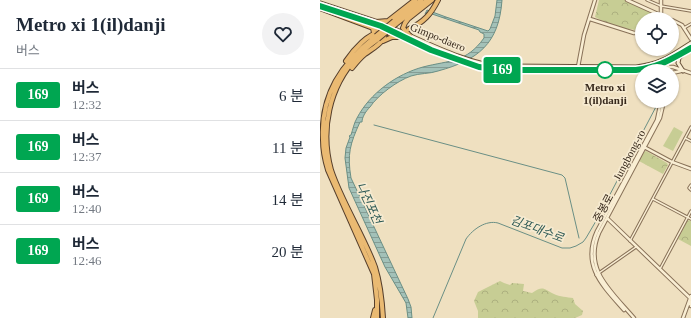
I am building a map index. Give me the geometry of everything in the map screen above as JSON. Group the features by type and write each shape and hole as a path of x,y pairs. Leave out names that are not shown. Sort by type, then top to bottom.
{"highway":[{"path":"383,39 386,28 415,0"},
{"path":"382,318 374,274 332,180 324,154 323,118 328,97 338,79 357,56 393,21 422,0"},
{"path":"376,22 393,21 427,0"},
{"path":"410,36 403,28 405,22 432,0"},
{"path":"409,29 422,22 428,16 438,0"},
{"path":"321,8 374,27 386,28 404,38"},
{"path":"374,27 376,36"},
{"path":"376,36 382,33 383,39"},
{"path":"338,79 383,39 392,37 404,38"},
{"path":"373,318 378,293"},
{"path":"377,318 378,293"}],"main road":[{"name":"Gimpo-daero","path":"320,3 376,22 404,38 450,57 466,63 491,69 636,67 664,62 691,43"},
{"name":"Gimpo-daero","path":"321,8 410,36 459,56 494,66 635,70"},
{"name":"Gimpo-daero","path":"659,64 691,48"},
{"path":"683,71 678,66 678,62 685,51"}],"street":[{"path":"578,69 585,36 596,0"},
{"path":"628,0 651,12"},
{"path":"647,0 661,6 688,10 691,12"},
{"path":"661,0 662,12"},
{"path":"590,19 635,33"},
{"path":"679,23 691,39"},
{"path":"684,28 691,24"},
{"path":"664,62 669,67 691,73"},
{"path":"679,72 683,71"},
{"name":"Jungbong-ro","path":"633,318 605,287 597,274 592,262 592,247 596,234 643,147 656,120 660,108"},
{"path":"630,241 691,127"},
{"path":"685,138 691,141"},
{"path":"643,147 672,162 691,169"},
{"path":"691,185 689,188 691,190"},
{"path":"653,199 691,219"},
{"path":"660,269 691,211"},
{"path":"606,217 690,298 691,306"},
{"path":"597,274 636,247"},
{"path":"683,318 690,298"}],"green space":[{"path":"599,0 626,0 651,12 635,12 635,30 618,26 595,17"},
{"path":"674,127 683,132 673,151 663,146"},
{"path":"646,151 667,163 668,165 663,174 639,161"},
{"path":"687,221 691,221 691,246 678,239"},
{"path":"500,281 510,285 512,283 524,284 523,291 532,293 541,288 559,296 573,298 575,304 583,311 582,315 575,318 478,318 478,311 474,301 478,292"}],"water":[{"path":"497,0 502,0 500,15 491,39 484,48 475,55 452,67 435,72 411,76 388,89 373,102 366,112 362,122 360,122 350,149 349,162 351,178 408,299 411,307 412,318 408,318 406,303 385,267 349,188 345,158 349,136 351,135 355,122 369,100 385,86 413,70 464,56 471,52 484,38 484,34 479,30 432,14 427,15 425,14 427,10 488,31 495,16"}],"waterway":[{"name":"김포대수로","path":"433,318 466,239 480,226 493,222 498,223 562,248 570,248 583,242 596,221 655,108"},
{"path":"374,125 562,175 565,178 579,238"}],"tunnel":[{"path":"374,27 386,29"}],"bus line":[{"name":"169","path":"320,6 381,26 419,45 466,63 491,69 648,69 665,63 691,48"}],"place":[{"name":"Metro xi 1(il)danji","path":"605,70"}],"water label":[{"name":"나진포천","path":"369,203"}]}
